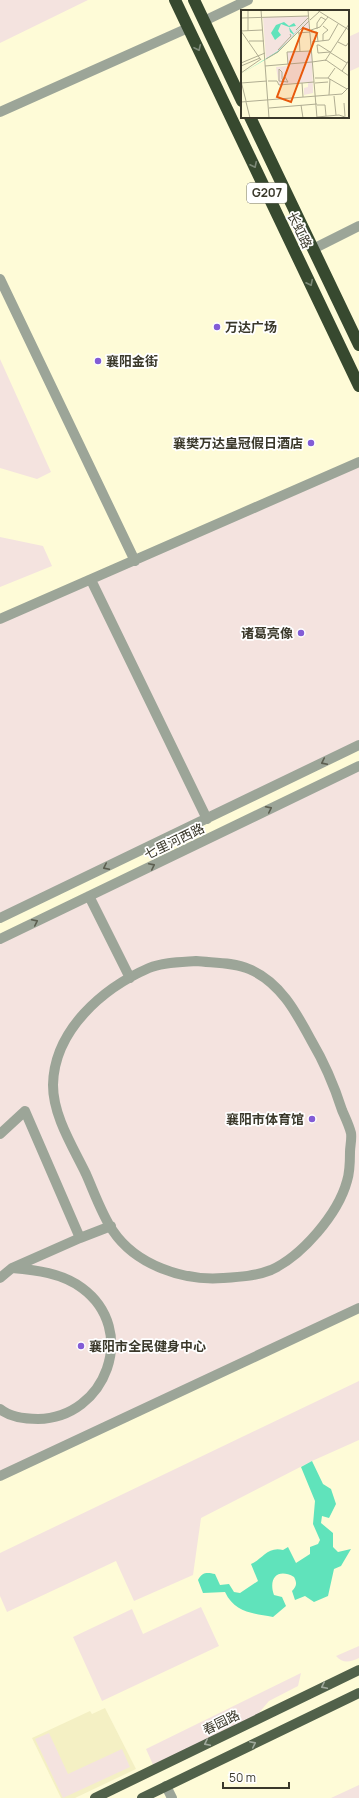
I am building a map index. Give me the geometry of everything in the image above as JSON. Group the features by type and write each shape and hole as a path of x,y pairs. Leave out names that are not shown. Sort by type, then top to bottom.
{"highway":[{"name":"长虹路","path":"175,0 359,386"},
{"path":"194,0 241,99"},
{"name":"长虹路","path":"250,118 359,345"}],"main road":[{"name":"春园路","path":"95,1798 359,1670"},
{"path":"142,1798 359,1692"}],"street":[{"path":"204,21 248,0"},
{"path":"0,112 188,28"},
{"path":"313,249 359,226"},
{"path":"0,279 135,561"},
{"path":"0,619 359,462"},
{"path":"91,580 207,819"},
{"name":"七里河西路","path":"0,918 359,745"},
{"name":"七里河西路","path":"0,939 359,766"},
{"path":"90,896 130,978"},
{"path":"196,961 224,964 249,969 272,984 291,1003 331,1078 351,1134 347,1181 338,1202 322,1227 298,1253 271,1269 249,1276 220,1278 189,1275 162,1269 137,1256 113,1231 111,1226 58,1116 53,1085 57,1058 71,1030 87,1010 112,988 151,967 177,962 196,961"},
{"path":"0,1134 25,1111 80,1238"},
{"path":"0,1278 12,1268 111,1226"},
{"path":"0,1409 27,1420 51,1419 74,1411 93,1395 106,1375 111,1351 109,1327 98,1305 82,1288 60,1277 41,1271 12,1268"},
{"path":"0,1476 359,1308"},
{"path":"166,1786 172,1798"}],"shaded area":[{"path":"0,0 88,0 0,43"},
{"path":"359,32 359,67 349,72 349,37"},
{"path":"0,359 51,472 37,479 0,468"},
{"path":"359,462 359,745 0,918 0,619"},
{"path":"0,537 43,546 52,566 0,587"},
{"path":"359,765 359,1307 0,1475 0,934"},
{"path":"359,1381 359,1440 312,1461 201,1518 193,1575 134,1601 116,1561 7,1612 0,1596 0,1553"},
{"path":"312,1461 323,1484 331,1489 336,1504 329,1518 322,1516 321,1523 333,1533 333,1547 338,1552 351,1549 341,1566 334,1569 328,1596 314,1602 305,1596 295,1600 292,1591 296,1584 294,1577 288,1574 279,1574 273,1579 272,1589 274,1595 282,1597 286,1606 273,1617 251,1613 239,1608 229,1599 225,1592 203,1593 198,1580 201,1575 205,1573 215,1574 220,1585 229,1584 234,1592 240,1593 258,1581 251,1564 269,1552 277,1549 283,1550 288,1547 296,1563 310,1554 310,1547 318,1544 320,1540 313,1524 315,1501 301,1467"},
{"path":"201,1607 219,1646 102,1701 73,1637 132,1609 143,1634"},
{"path":"359,1646 359,1658 347,1662 336,1656"},
{"path":"301,1673 298,1686 269,1701 252,1721 155,1769 146,1749"},
{"path":"105,1708 136,1769 75,1798 61,1798 32,1738 90,1711 92,1714"},
{"path":"49,1733 68,1774 122,1749 130,1767 63,1798 35,1739"},
{"path":"359,1785 359,1798 331,1798"}],"place":[{"name":"万达广场","path":"217,327"},
{"name":"襄阳金街","path":"98,361"},
{"name":"襄樊万达皇冠假日酒店","path":"311,443"},
{"name":"诸葛亮像","path":"301,633"},
{"name":"襄阳市体育馆","path":"312,1119"},
{"name":"襄阳市全民健身中心","path":"81,1346"}]}
